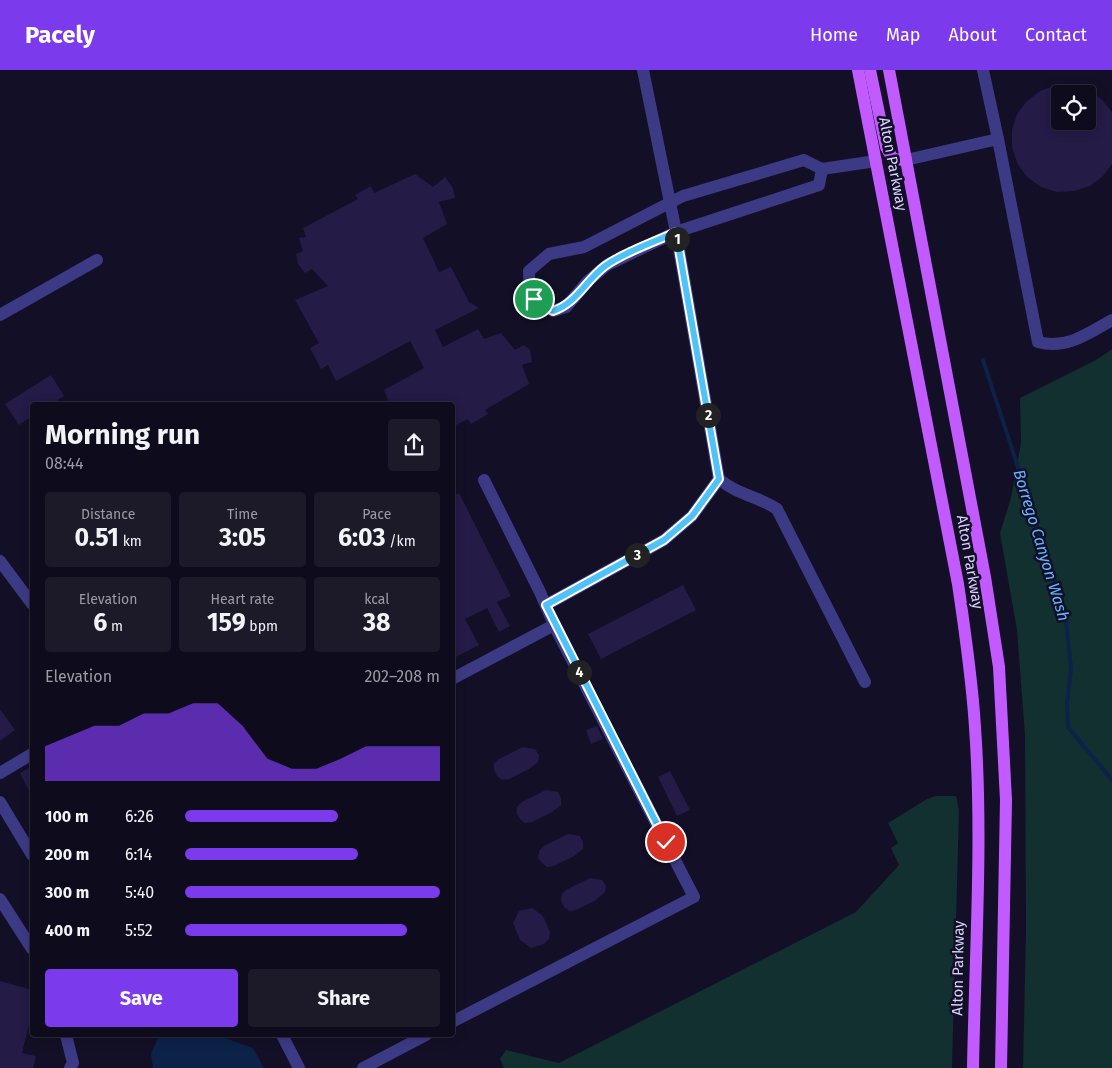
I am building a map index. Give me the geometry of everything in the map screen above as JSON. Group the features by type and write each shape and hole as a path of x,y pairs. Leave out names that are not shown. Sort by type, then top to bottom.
{"main road":[{"name":"Alton Parkway","path":"858,70 958,584 969,658 975,727 978,804 973,1068"},
{"path":"870,70 886,147 893,159 906,160"},
{"name":"Alton Parkway","path":"889,70 986,577 998,667 1006,800 1001,1068"}],"street":[{"path":"643,70 676,232 719,479 734,491 763,500 777,509 865,682"},
{"path":"983,70 1038,342 1050,345 1074,341 1112,320"},
{"path":"906,160 998,139"},
{"path":"822,169 819,185 676,232 606,265 588,281 566,307 553,311 534,299 528,287 528,270 549,254 584,248 670,201 804,160 822,169 876,161"},
{"path":"0,315 97,260"},
{"path":"546,605 664,540 692,516 719,479"},
{"path":"455,1020 694,897 554,625 484,480"},
{"path":"0,561 30,601"},
{"path":"455,677 554,625"},
{"path":"0,773 30,755"},
{"path":"0,802 30,852"},
{"path":"0,899 30,945"},
{"path":"66,1037 73,1063 70,1068"},
{"path":"283,1037 298,1068"},
{"path":"363,1068 422,1037"}],"green space":[{"path":"1112,349 1112,1068 1023,1068 1026,931 1025,735 1017,630 1000,533 1011,498 1021,443 1020,398 1096,360"},
{"path":"936,796 956,796 959,810 952,1068 504,1068 500,1059 506,1050 559,1063 856,912 899,865 891,848 898,843 888,823 927,799"}],"water":[{"path":"158,1037 223,1037 253,1048 264,1068 153,1068 151,1054"}],"building":[{"path":"1051,87 1051,130 1096,130 1096,95 1112,112 1112,164 1103,176 1090,186 1074,191 1057,192 1041,187 1027,177 1017,163 1012,147 1012,130 1017,114 1027,101 1040,91"},
{"path":"415,174 433,187 445,177 453,188 455,198 439,202 447,224 423,238 439,272 451,267 469,302 479,308 435,330 443,347 478,329 484,339 501,333 515,350 524,345 530,350 532,362 522,365 529,384 485,410 488,414 471,424 468,419 455,426 455,402 389,402 384,390 424,368 410,341 336,381 328,365 321,369 310,348 319,343 295,300 328,286 312,269 305,273 298,264 296,254 303,251 299,238 306,237 303,228 358,199 355,195 371,186 374,193"},
{"path":"51,375 64,396 55,402 30,402 30,417 19,425 5,404"},
{"path":"459,493 511,596 497,602 510,626 499,632 487,608 465,619 479,645 455,657 455,495"},
{"path":"683,585 696,610 601,659 588,634"},
{"path":"0,709 15,730 0,741"},
{"path":"597,726 603,739 591,744 586,730"},
{"path":"523,747 535,749 539,755 538,762 509,779 502,780 494,770 494,764 499,759"},
{"path":"30,767 30,793 20,773"},
{"path":"670,771 690,810 677,816 658,777"},
{"path":"546,790 558,792 561,798 561,805 532,822 525,823 517,814 517,807 522,802"},
{"path":"568,834 580,836 583,842 583,849 554,866 547,867 538,858 539,851 544,846"},
{"path":"590,878 602,880 606,886 605,892 596,900 576,910 570,911 564,907 561,901 562,894"},
{"path":"532,908 543,916 550,932 549,939 544,944 531,948 520,940 513,923 519,911"},
{"path":"0,981 30,989 30,1020 22,1053 36,1056 33,1068 0,1068"}],"waterway":[{"name":"Borrego Canyon Wash","path":"983,360 1065,611 1071,669 1067,703 1068,727 1112,780"}],"route":[{"path":"534,299 553,311 566,307 588,281 606,265 676,232 719,479 692,516 664,540 546,605 554,625 666,842"}]}
